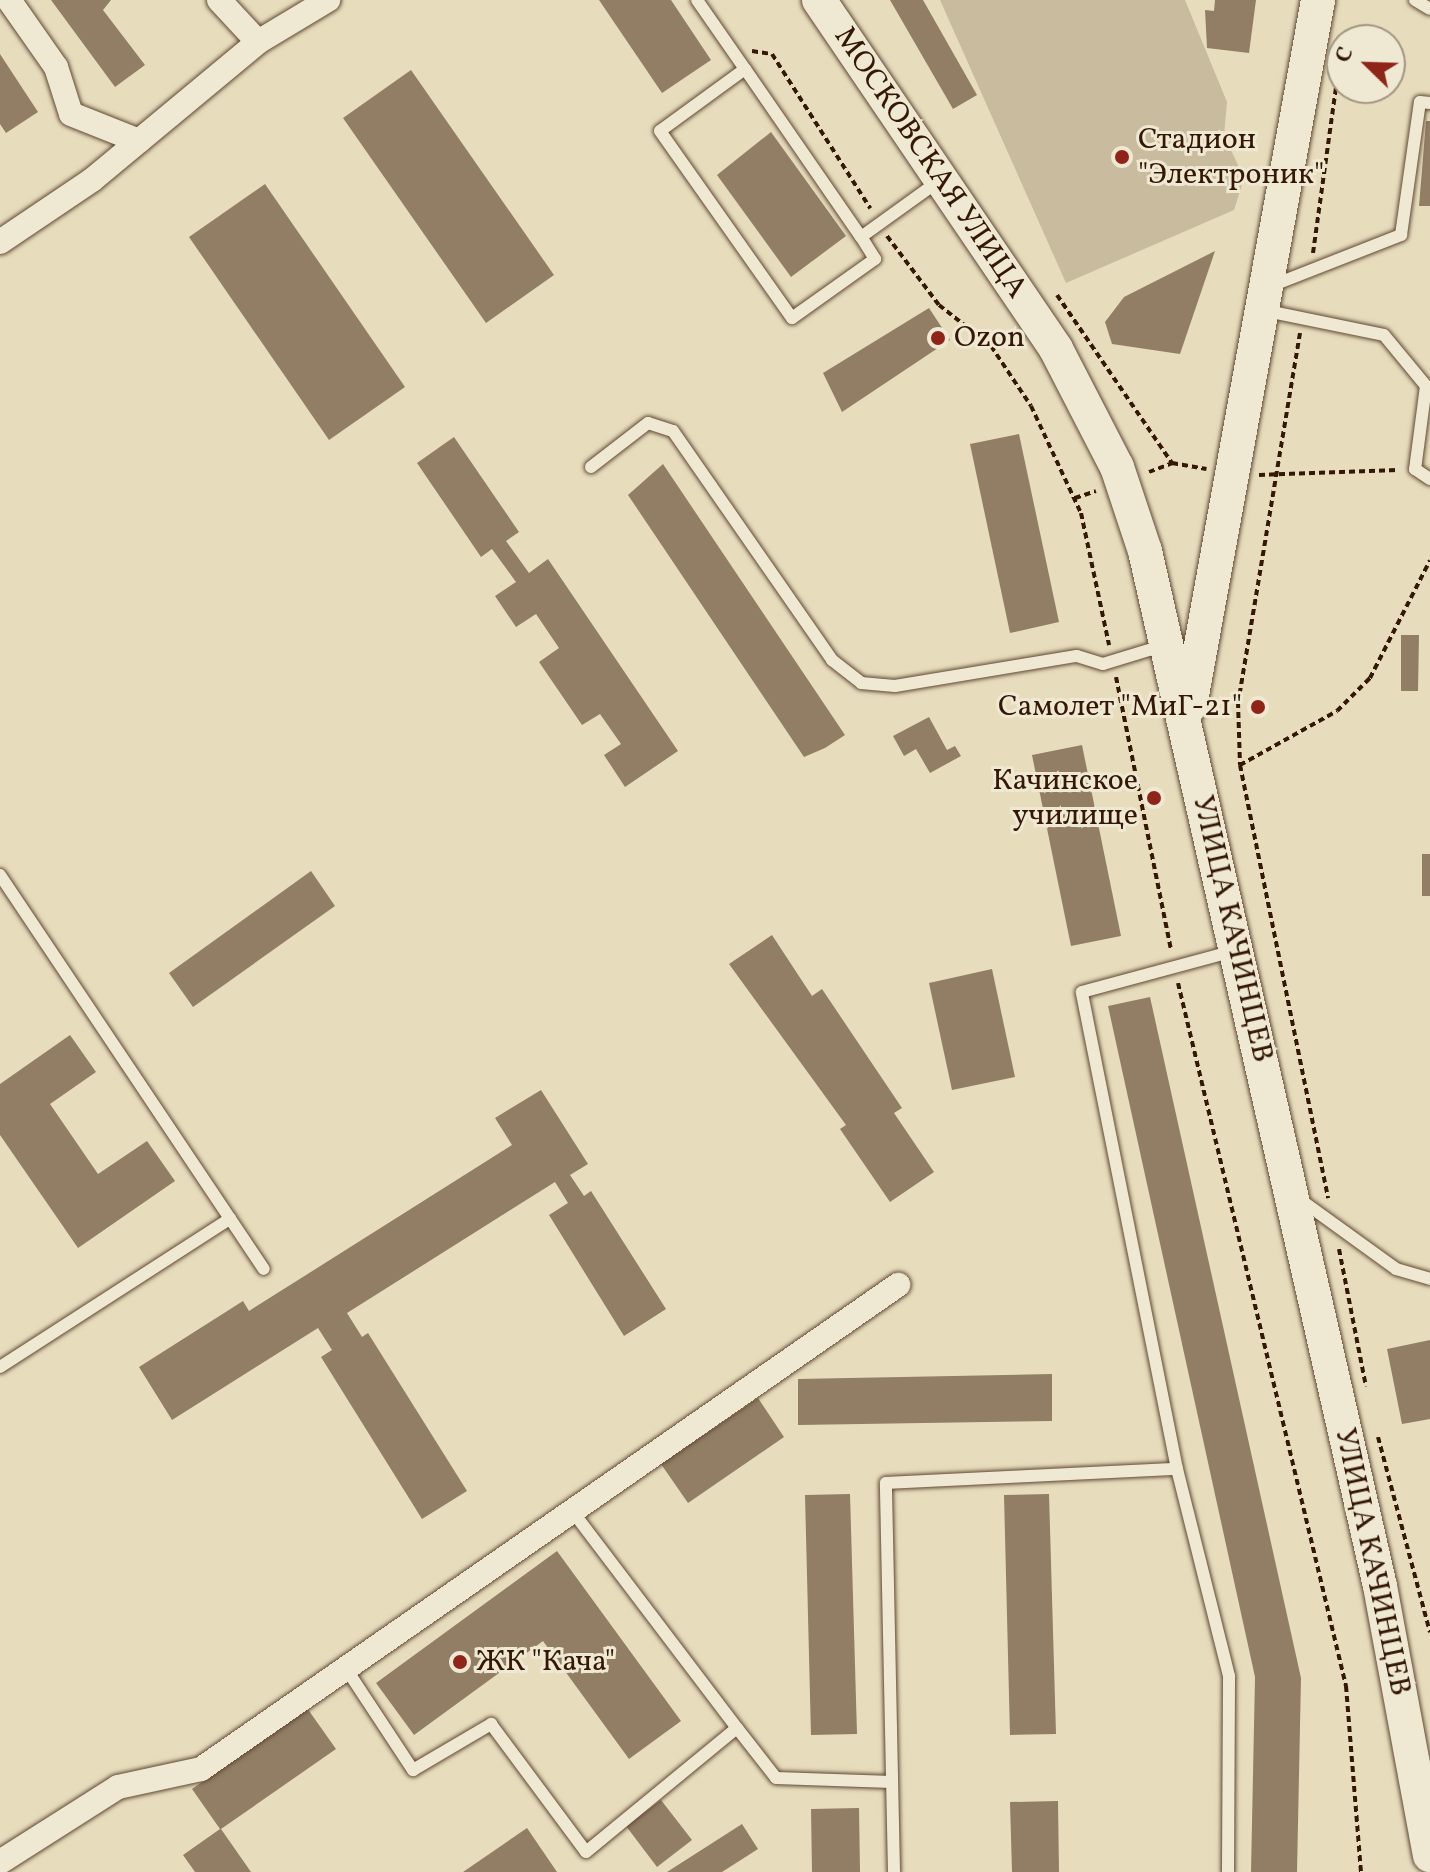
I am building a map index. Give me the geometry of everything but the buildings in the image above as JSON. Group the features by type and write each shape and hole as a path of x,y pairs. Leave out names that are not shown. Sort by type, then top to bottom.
{"main road":[{"name":"МОСКОВСКАЯ УЛИЦА","path":"819,0 1056,349 1117,467 1171,643 1186,730"},
{"name":"УЛИЦА КАЧИНЦЕВ","path":"1318,0 1269,299 1186,730 1293,1195 1430,1855"}],"street":[{"path":"9,0 56,67 71,114 139,141"},
{"path":"219,0 258,42"},
{"path":"0,242 139,141 258,42 328,0"},
{"path":"0,1862 118,1787 201,1769 898,1285"}],"lane":[{"path":"697,0 730,47 861,237 875,259 792,318 660,131 745,69"},
{"path":"1415,0 1430,9"},
{"path":"1430,103 1420,102 1401,235 1310,271 1269,299 1302,319 1384,335 1426,386 1415,469 1430,479"},
{"path":"861,237 942,179"},
{"path":"591,467 648,423 673,431 832,660 861,683 895,686 1077,656 1113,661 1171,643"},
{"path":"0,875 264,1269"},
{"path":"1228,1872 1229,1676 1177,1469 1082,992 1237,951"},
{"path":"1293,1195 1334,1221 1396,1269 1430,1279"},
{"path":"0,1367 230,1219"},
{"path":"894,1872 886,1483 1177,1469"},
{"path":"573,1512 776,1778 892,1782"},
{"path":"347,1670 413,1770 491,1724 586,1852 737,1728"}],"path":[{"path":"730,47 772,54 880,225 939,305 991,346 1031,406 1081,513 1175,969 1346,1686 1361,1872"},
{"path":"1310,271 1333,104"},
{"path":"1302,319 1238,702 1240,765 1368,1393"},
{"path":"1276,476 1415,469"},
{"path":"1240,765 1337,711 1370,678 1430,560"},
{"path":"1374,1424 1430,1632"}],"shaded area":[{"name":"Стадион \"Электроник\"","path":"940,0 1185,0 1227,102 1224,135 1244,178 1234,210 1066,283"}],"place":[{"name":"Стадион \"Электроник\"","path":"1122,157"},
{"name":"Ozon","path":"938,338"},
{"name":"Самолет \"МиГ-21\"","path":"1258,707"},
{"name":"Качинское училище","path":"1154,798"},
{"name":"ЖК \"Кача\"","path":"460,1662"}]}
